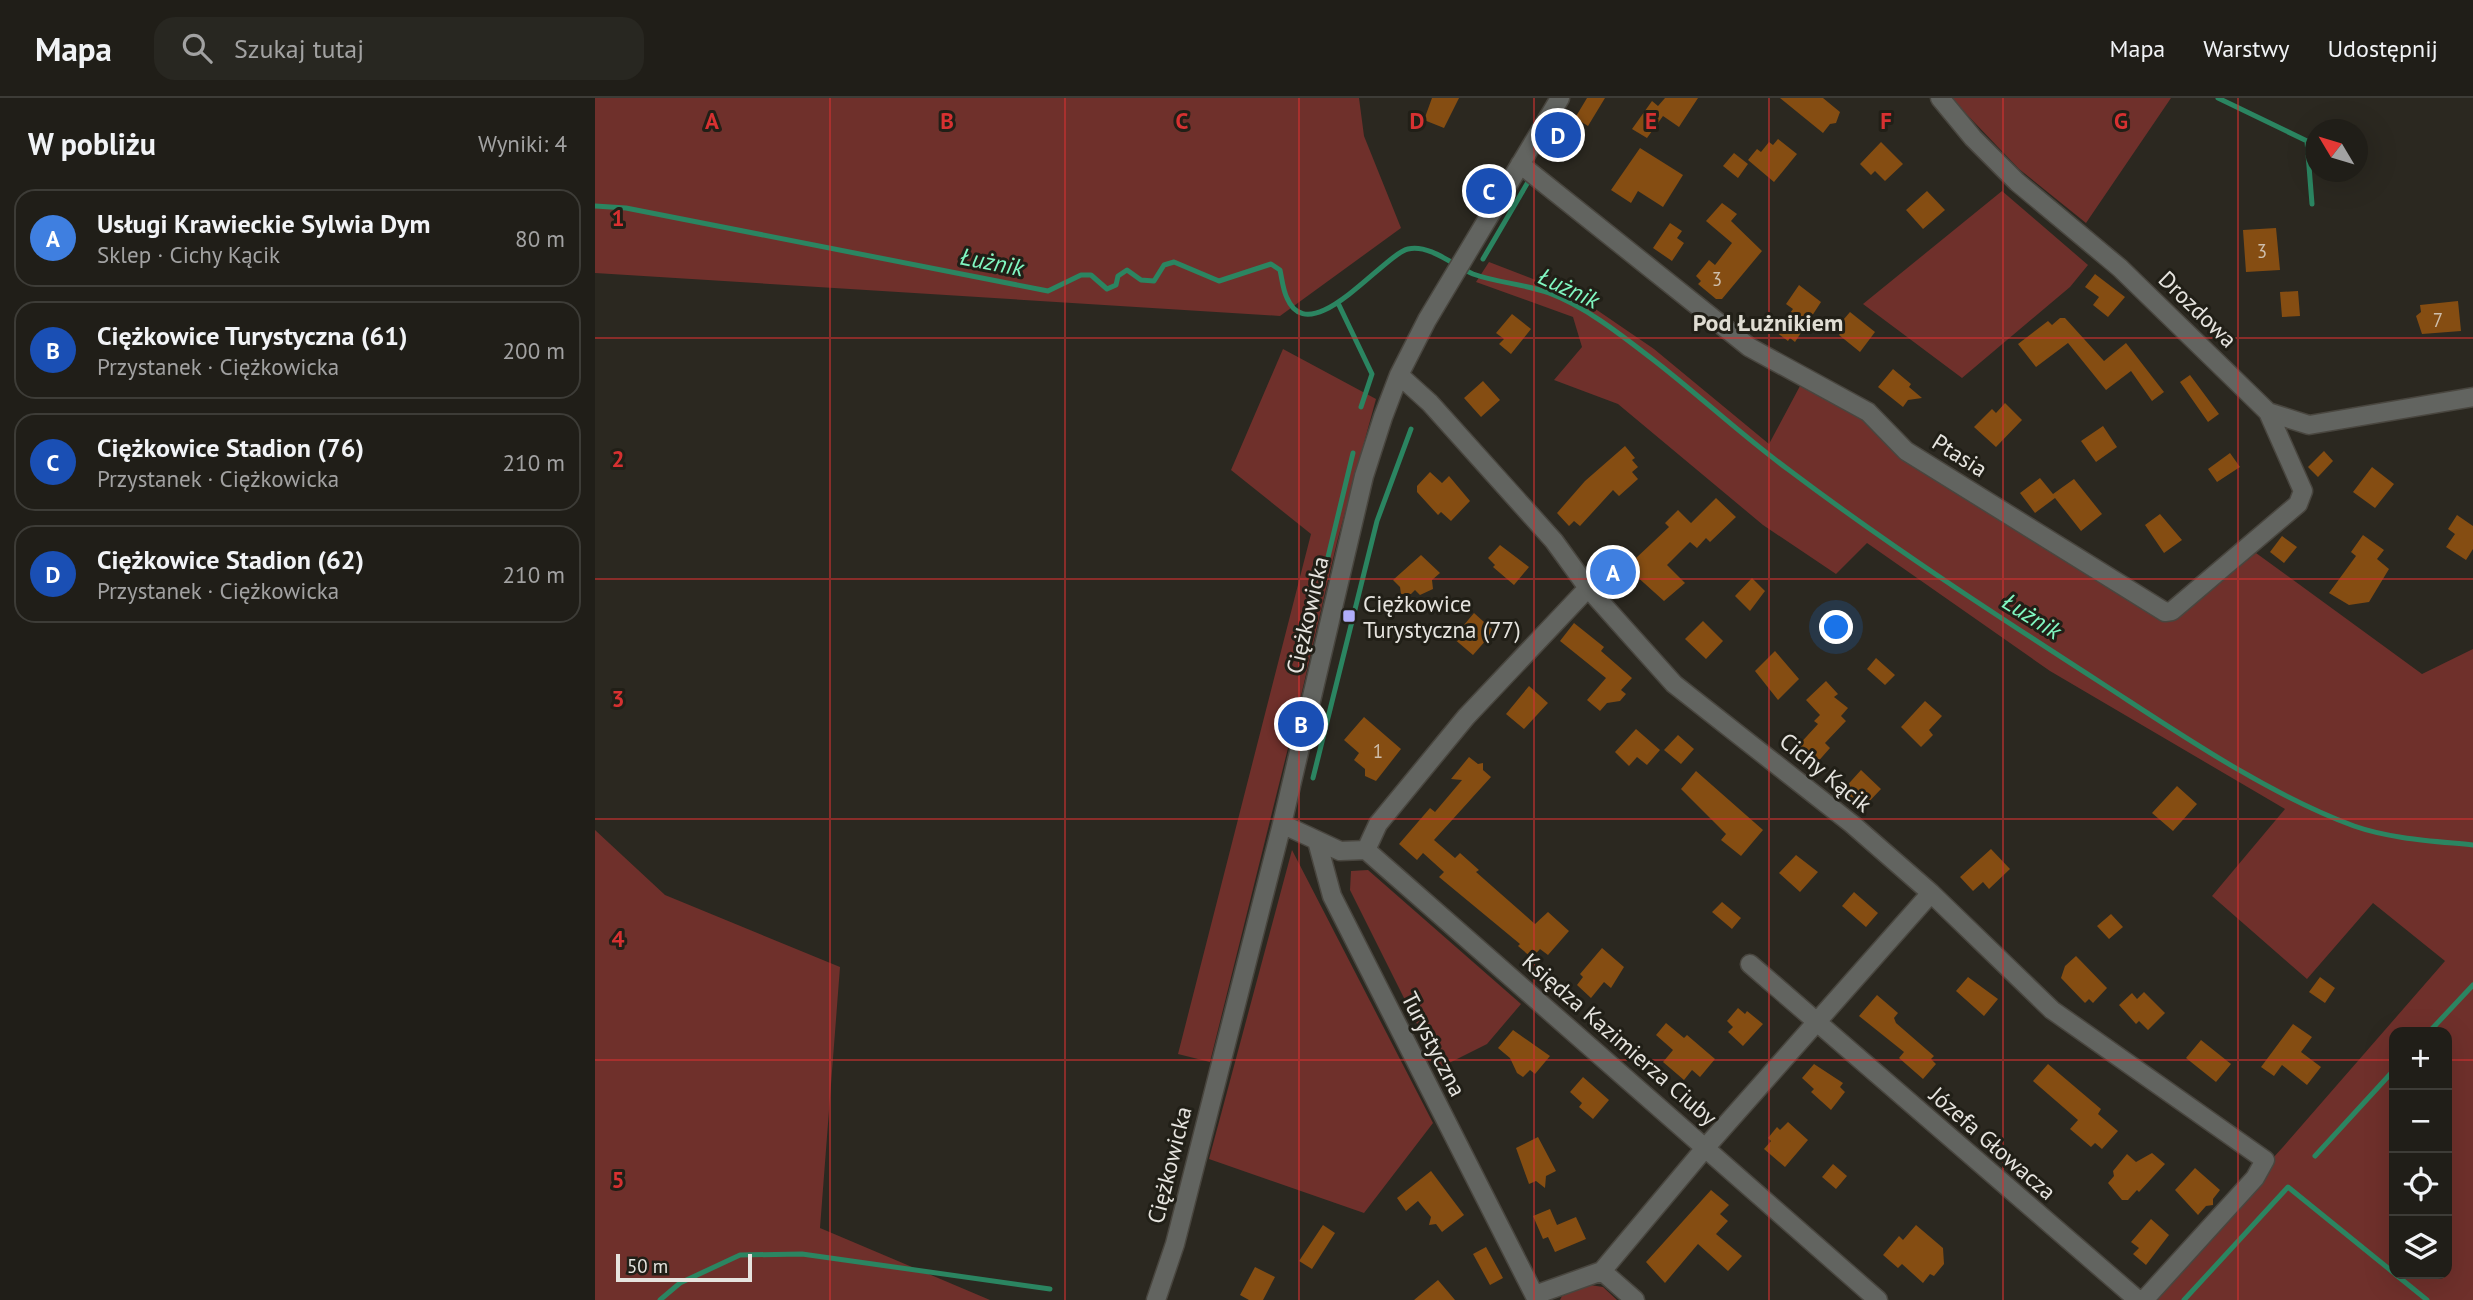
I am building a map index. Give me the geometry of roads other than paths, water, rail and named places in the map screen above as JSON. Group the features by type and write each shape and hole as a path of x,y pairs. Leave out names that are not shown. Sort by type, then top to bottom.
{"street":[{"name":"Ciężkowicka","path":"1156,1300 1175,1244 1282,824 1364,476 1399,375 1459,267 1560,98"},
{"name":"Drozdowa","path":"1940,98 1973,138 2017,183 2120,268 2268,412 2309,425 2473,397"},
{"name":"Ptasia","path":"1520,164 1749,347 1868,412 1906,450 2165,612 2172,611 2298,504 2303,491 2268,412"},
{"name":"Cichy Kącik","path":"1399,375 1430,403 1554,541 1588,588 1674,684 1852,824 1931,892 2052,1010 2265,1160 2255,1178 2144,1300"},
{"path":"1282,824 1340,851 1367,850 1378,824 1467,717 1588,588"},
{"name":"Turystyczna","path":"1317,841 1332,896 1536,1298"},
{"name":"Księdza Kazimierza Ciuby","path":"1367,850 1878,1300"},
{"path":"1536,1298 1602,1271 1706,1147 1931,892"},
{"name":"Józefa Głowacza","path":"1749,964 2139,1300"},
{"path":"1602,1271 1635,1300"}],"waterway":[{"path":"2218,98 2307,141 2312,204"},
{"path":"1483,259 1528,182"},
{"name":"Łużnik","path":"595,206 626,208 1048,291 1081,275 1091,275 1107,289 1116,285 1118,276 1127,270 1141,280 1154,281 1164,265 1174,262 1219,281 1271,264 1280,270 1287,298 1298,312 1312,314 1329,308 1347,296 1397,255 1408,249 1425,250 1473,274 1549,293 1589,313 1668,372 1771,457 1867,527 2066,660 2258,781 2354,826 2413,839 2473,845"},
{"path":"1338,303 1372,374 1361,407"},
{"path":"1313,778 1377,521 1411,429"},
{"path":"1322,582 1353,453"},
{"path":"2434,1027 2473,985"},
{"path":"2315,1156 2389,1075"},
{"path":"2184,1300 2288,1187 2389,1269"},
{"path":"660,1300 680,1283 740,1255 802,1254 1050,1289"},
{"path":"2401,1279 2427,1300"}],"place":[{"name":"Ciężkowice Stadion (62)","path":"1558,135"},
{"name":"Ciężkowice Stadion (76)","path":"1489,191"},
{"name":"Usługi Krawieckie Sylwia Dym","path":"1613,572"},
{"name":"Ciężkowice Turystyczna (77)","path":"1349,616"},
{"name":"Ciężkowice Turystyczna (61)","path":"1301,724"}],"district":[{"name":"Pod Łużnikiem","path":"1768,322"}]}
